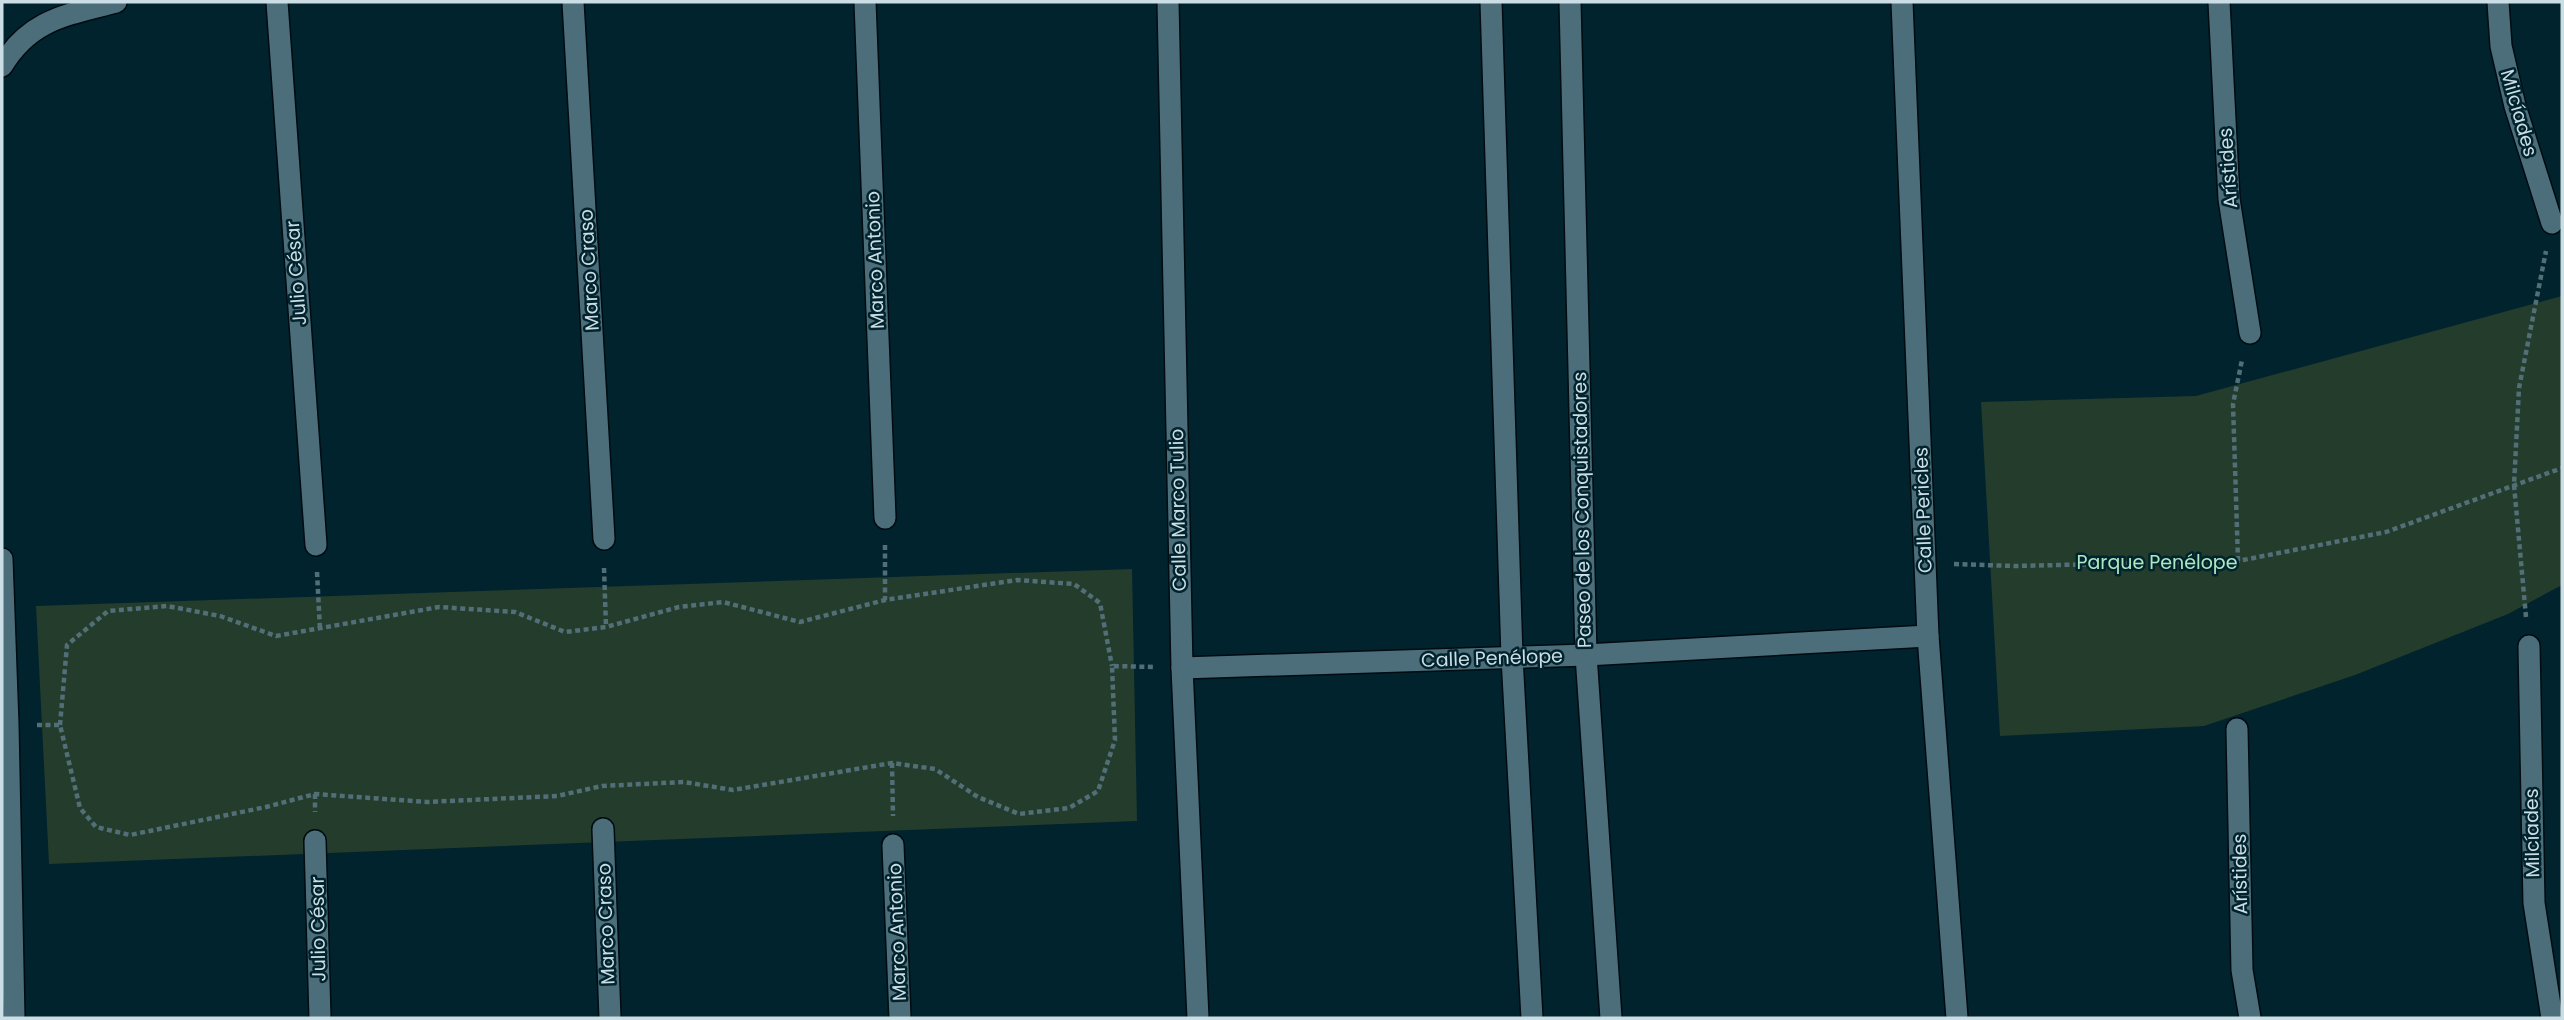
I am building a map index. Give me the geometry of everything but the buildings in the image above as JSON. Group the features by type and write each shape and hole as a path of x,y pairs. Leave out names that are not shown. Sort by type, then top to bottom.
{"street":[{"path":"2,66 23,38 46,21 116,2"},
{"name":"Julio César","path":"277,2 316,545"},
{"name":"Marco Craso","path":"573,2 604,539"},
{"name":"Marco Antonio","path":"865,2 885,518"},
{"name":"Calle Marco Tulio","path":"1168,2 1182,668 1198,1018"},
{"path":"1491,2 1512,657 1532,1018"},
{"name":"Paseo de los Conquistadores","path":"1570,2 1586,655 1611,1018"},
{"name":"Calle Pericles","path":"1902,2 1928,636 1957,1018"},
{"name":"Arístides","path":"2219,2 2229,199 2250,333"},
{"name":"Milcíades","path":"2498,2 2501,46 2515,106 2552,223"},
{"path":"2,559 14,1018"},
{"name":"Calle Penélope","path":"1182,668 1586,655 1928,636"},
{"name":"Milcíades","path":"2529,646 2534,903 2552,1018"},
{"name":"Arístides","path":"2237,729 2242,971 2250,1018"},
{"name":"Marco Craso","path":"603,829 610,1018"},
{"name":"Julio César","path":"316,841 320,1018"},
{"name":"Marco Antonio","path":"893,845 900,1018"}],"path":[{"path":"2529,646 2514,485 2519,388 2552,223"},
{"path":"2238,561 2233,404 2250,333"},
{"path":"1926,563 2014,566 2238,561 2386,532 2562,468"},
{"path":"885,518 885,600"},
{"path":"604,539 606,627"},
{"path":"316,545 320,630"},
{"path":"1017,580 1074,584 1100,603 1112,666 1115,740 1098,791 1069,808 1019,814 978,797 935,769 891,763 733,790 684,782 602,786 557,796 427,802 315,794 267,807 130,835 96,827 80,808 61,725 67,645 108,611 167,606 220,615 276,636 439,607 515,612 565,632 606,627 680,607 723,603 800,622 885,600 1017,580"},
{"path":"1112,666 1182,668"},
{"path":"5,725 61,725"},
{"path":"891,763 893,845"}],"green space":[{"name":"Parque Penélope","path":"2562,296 2562,585 2508,614 2355,675 2204,726 2000,736 1981,402 2196,396"},
{"path":"1132,569 1137,821 49,864 36,606"}]}
